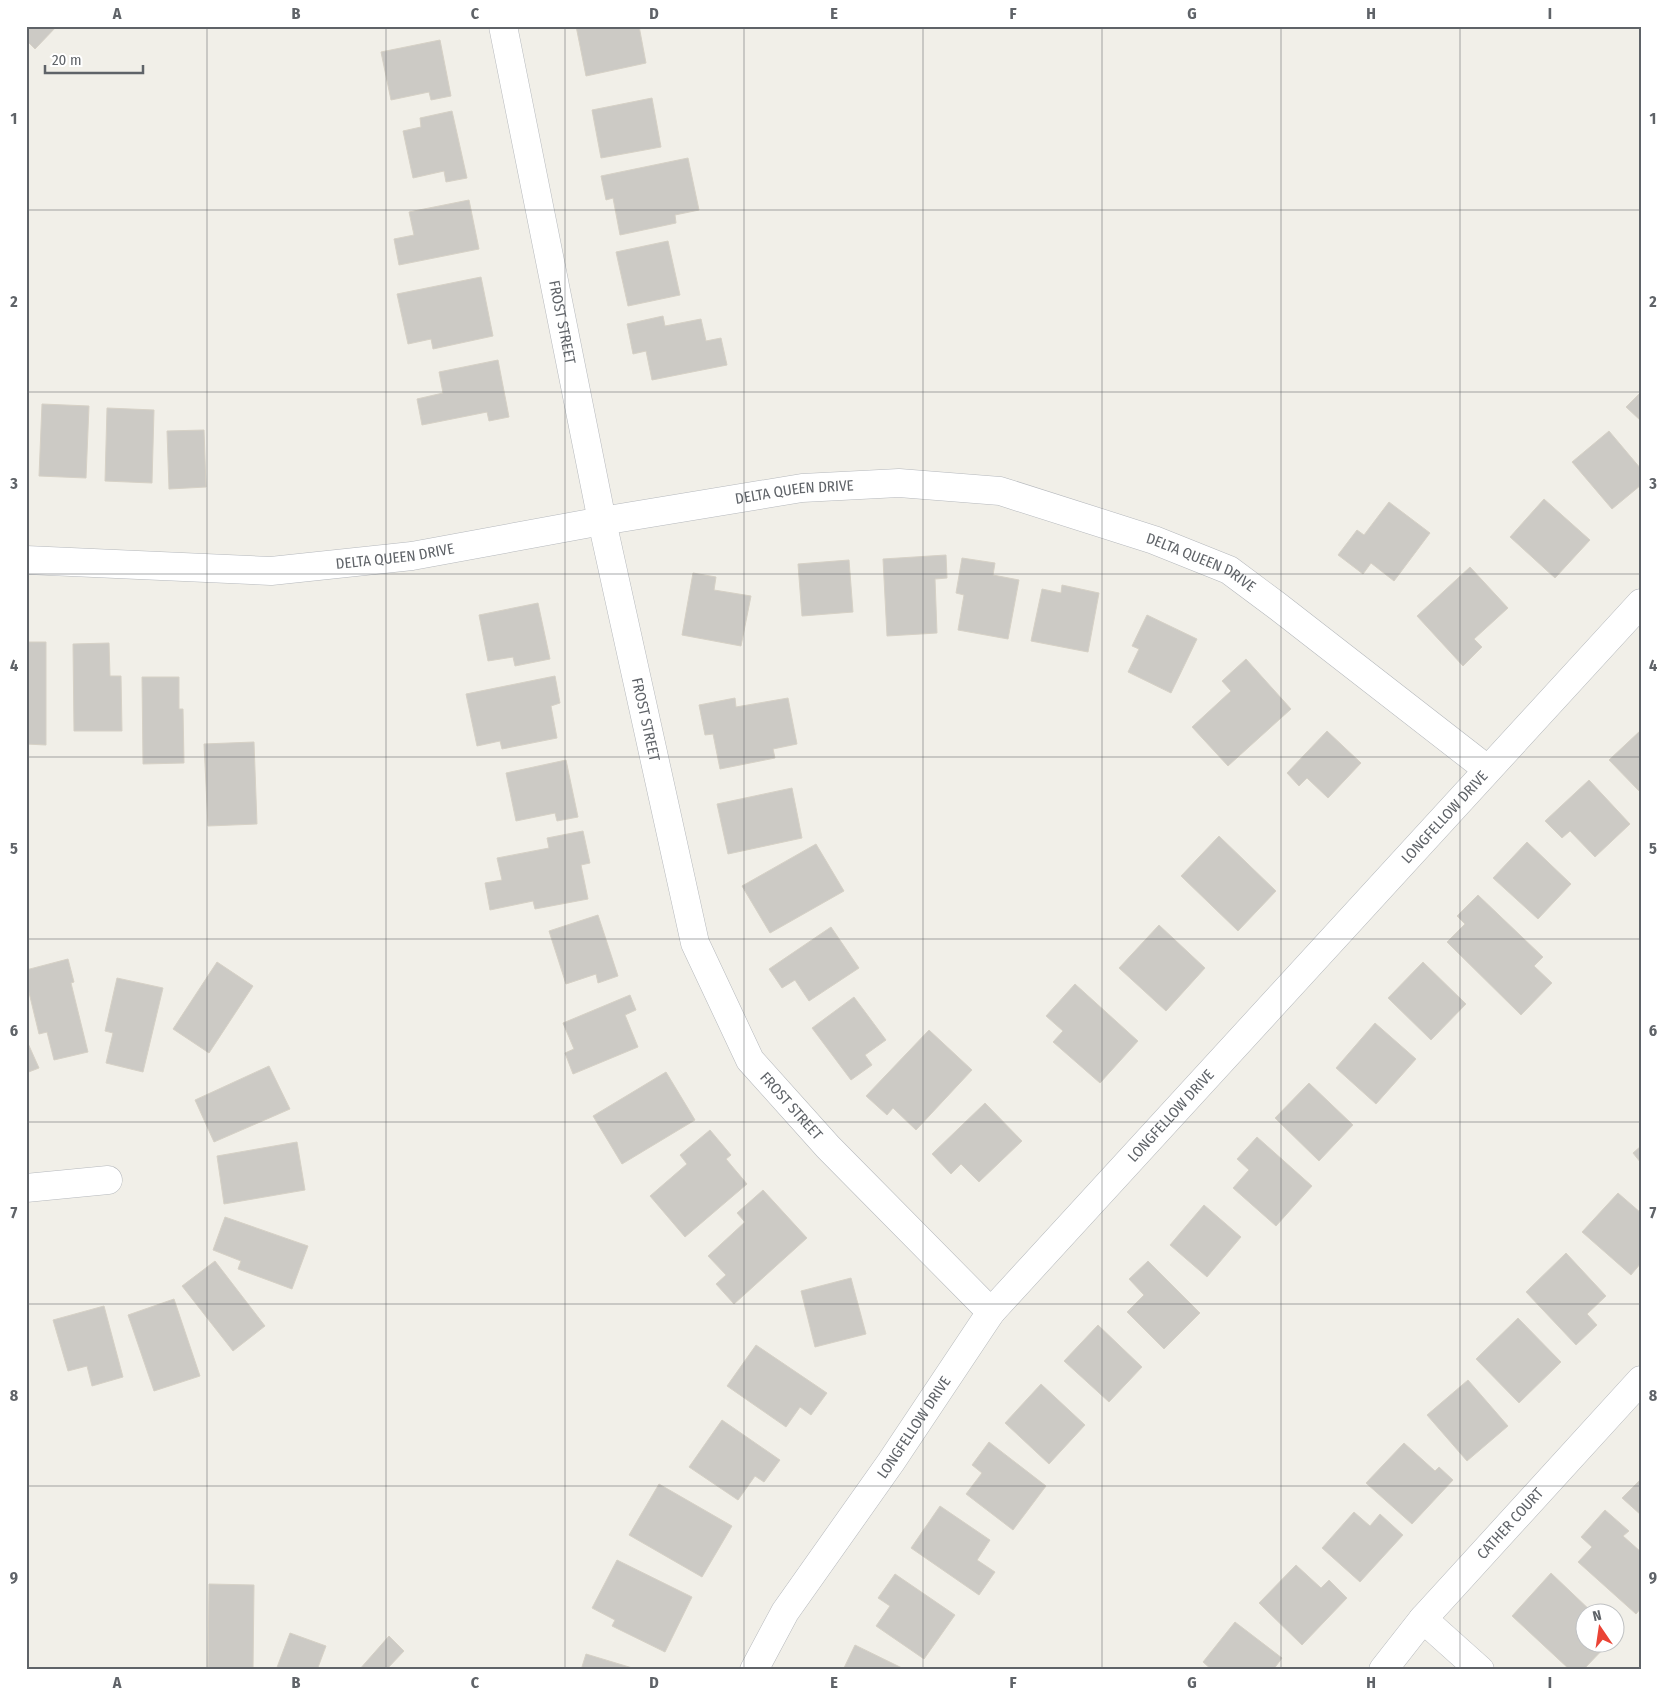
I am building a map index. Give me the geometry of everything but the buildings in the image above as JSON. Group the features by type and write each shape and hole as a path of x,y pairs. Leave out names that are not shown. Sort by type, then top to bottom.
{"street":[{"name":"FROST STREET","path":"503,26 602,521 695,943 750,1060 828,1146 991,1312"},
{"name":"DELTA QUEEN DRIVE","path":"26,560 271,571 412,556 602,521 802,488 899,483 1000,491 1154,540 1229,570 1487,770"},
{"name":"LONGFELLOW DRIVE","path":"754,1670 785,1612 891,1462 991,1312 1641,603"},
{"path":"26,1188 108,1180"},
{"name":"CATHER COURT","path":"1383,1670 1423,1619 1641,1380"},
{"path":"1423,1619 1480,1670"}]}
